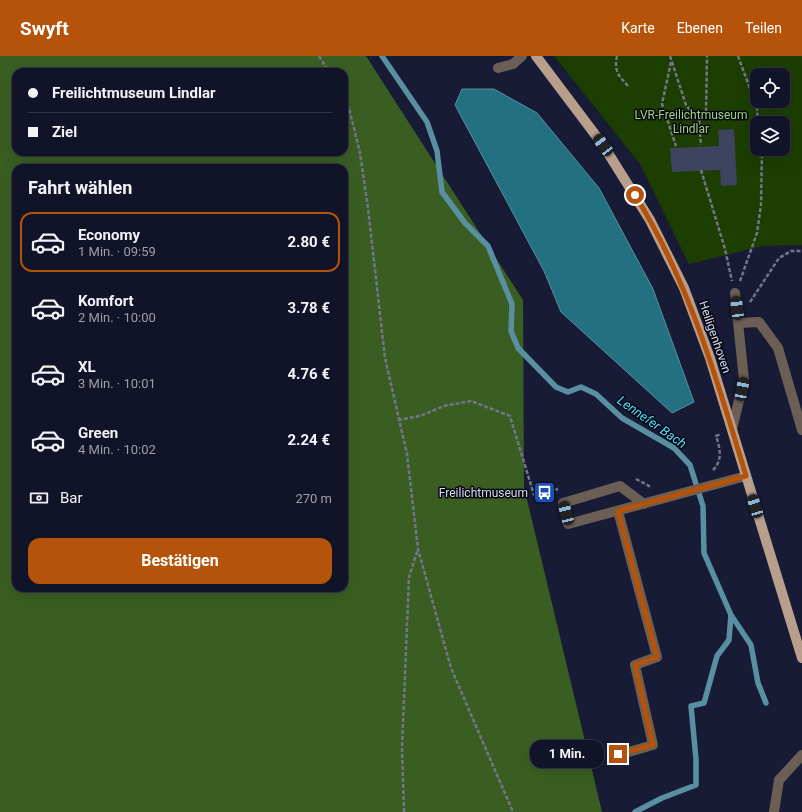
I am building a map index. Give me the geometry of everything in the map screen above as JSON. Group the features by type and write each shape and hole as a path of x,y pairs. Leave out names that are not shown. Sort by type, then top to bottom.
{"main road":[{"name":"Heiligenhoven","path":"536,56 603,145 650,220 684,288 710,358 802,658"}],"lane":[{"path":"498,68 513,64 522,56"},
{"path":"732,429 744,380 735,294"},
{"path":"739,324 759,322 778,348 802,430"},
{"path":"644,504 620,486 563,502 568,524 644,504 675,495 715,486 746,476"},
{"path":"618,511 657,657 635,665 653,745 618,754"},
{"path":"774,812 779,780 802,755"}],"path":[{"path":"319,56 326,68"},
{"path":"617,56 615,66 619,77 628,86"},
{"path":"670,56 686,105 699,121 701,145"},
{"path":"699,121 706,113 707,56"},
{"path":"738,56 757,108 758,116"},
{"path":"671,62 662,104 676,146"},
{"path":"348,108 360,153 368,208 385,358 406,454 418,549 450,668 513,812"},
{"path":"735,294 757,233 761,205 762,156"},
{"path":"701,170 725,249 735,294"},
{"path":"739,324 759,287 779,258 791,251 802,251"},
{"path":"398,420 420,416 444,406 471,401 510,416 534,495"},
{"path":"710,471 714,468 719,459 720,449 716,436 732,429"},
{"path":"404,812 402,749 409,578 418,549"}],"green space":[{"name":"LVR-Freilichtmuseum Lindlar","path":"554,56 802,56 802,245 763,246 689,264 640,164"}],"shaded area":[{"path":"0,56 366,56 523,300 524,487 602,812 0,812"},
{"path":"462,89 494,89 537,113 599,188 653,289 694,402 672,413 561,312 544,271 455,105"}],"building":[{"path":"734,129 737,185 721,186 720,170 672,172 670,148 719,146 718,130"}],"waterway":[{"name":"Lennefer Bach","path":"382,56 427,122 437,151 442,192 465,223 488,246 512,304 511,331 518,348 556,387 568,392 581,387 596,394 622,418 674,448 690,465 703,506 704,553 731,615 729,640 717,656 704,703 691,706 696,759 696,785 662,798 635,812"},
{"path":"731,615 751,645 758,683 766,703"}],"place":[{"name":"Freilichtmuseum","path":"544,493"}],"route":[{"path":"618,754 653,745 635,665 657,657 618,511 675,495 715,486 746,476 710,358 684,288 650,220 635,195"}]}
